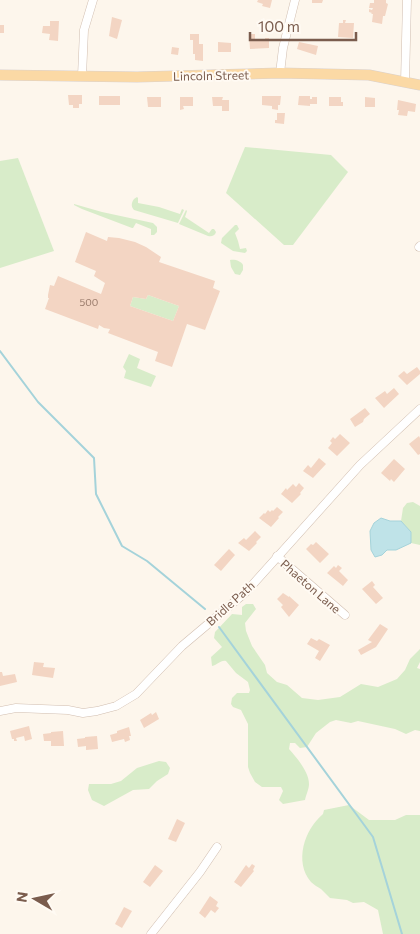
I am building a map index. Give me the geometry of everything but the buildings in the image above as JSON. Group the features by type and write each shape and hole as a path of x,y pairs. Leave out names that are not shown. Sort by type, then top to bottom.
{"main road":[{"name":"Lincoln Street","path":"0,75 369,75 420,85"}],"street":[{"path":"82,76 84,30 93,0"},
{"path":"280,74 283,48 295,0"},
{"path":"405,82 407,0"},
{"name":"Bridle Path","path":"0,711 22,708 68,710 83,713 97,712 116,706 136,694 182,646 246,592 360,465 420,409"},
{"name":"Phaeton Lane","path":"277,556 344,615"},
{"path":"151,934 217,848"}],"green space":[{"path":"245,147 331,155 348,172 293,245 284,245 226,193"},
{"path":"18,158 54,251 0,268 0,161"},
{"path":"137,197 138,203 180,214 182,209 184,210 178,223 134,210 132,203"},
{"path":"74,204 153,223 157,227 157,232 151,235 151,229 136,223 132,228 82,209"},
{"path":"186,210 185,217 209,233 214,229 215,234 208,236 179,224"},
{"path":"235,225 239,229 235,233 240,249 246,248 247,251 245,253 233,251 221,243 222,238"},
{"path":"230,260 238,261 243,265 240,275 235,274"},
{"path":"148,295 179,306 173,321 130,306 133,297 146,299"},
{"path":"129,354 140,359 137,368 156,376 151,387 124,378 126,371 123,367"},
{"path":"413,502 420,506 420,545 411,543 411,532 401,521 403,508 407,503"},
{"path":"246,604 253,604 256,609 245,623 246,631 252,646 265,665 267,673 277,682 287,685 302,698 318,700 340,697 361,684 378,687 397,679 405,670 410,659 420,649 420,662 417,668 420,669 420,731 415,730 406,734 395,729 358,721 351,723 336,720 330,722 316,733 307,747 300,748 295,743 290,743 289,749 305,770 309,786 305,800 283,804 279,800 283,791 281,787 262,787 255,782 248,767 248,724 241,710 233,707 231,704 232,698 237,693 249,693 248,682 236,673 226,661 212,666 211,657 222,647 214,638 215,632 232,614 242,615 242,607"},
{"path":"159,761 166,762 170,768 168,774 149,789 133,790 104,806 92,800 88,790 89,784 111,784 121,781 137,768"},
{"path":"349,805 369,820 395,820 406,815 420,815 420,934 383,934 378,910 364,902 353,903 347,900 330,898 311,882 306,874 302,856 306,837 324,810"}],"water":[{"path":"381,518 390,521 401,521 411,532 411,543 396,550 387,550 382,555 375,557 371,550 370,531 374,523"}],"waterway":[{"path":"0,351 38,402 94,458 96,494 122,546 147,561 205,609"},
{"path":"219,627 373,837 402,934"}]}
